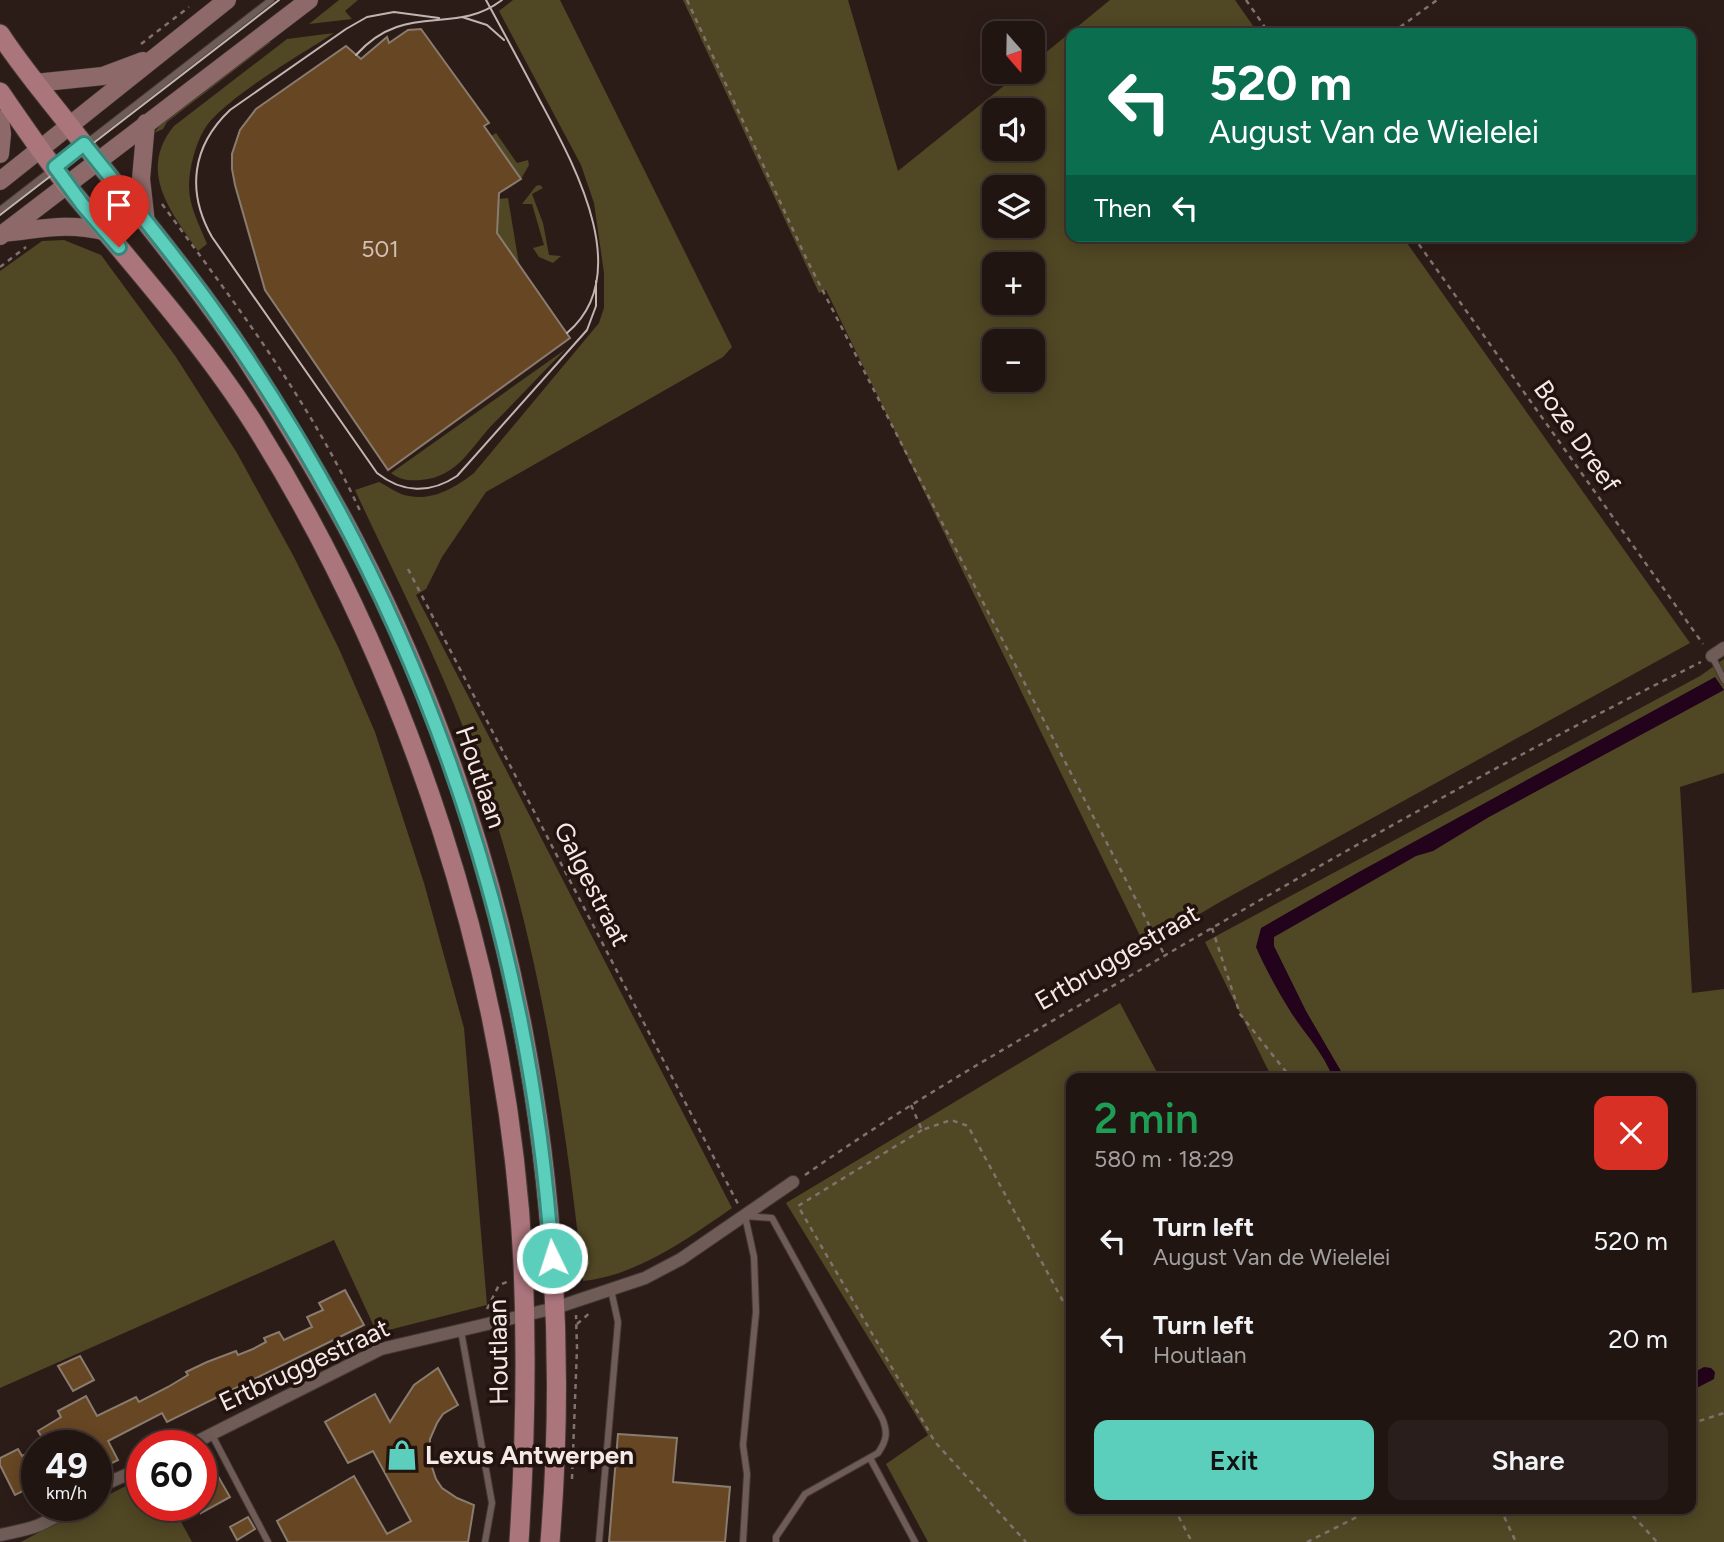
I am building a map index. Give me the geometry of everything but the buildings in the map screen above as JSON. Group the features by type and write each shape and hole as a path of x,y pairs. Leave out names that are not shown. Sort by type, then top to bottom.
{"main road":[{"path":"0,181 228,0"},
{"path":"2,235 309,0"},
{"name":"Houtlaan","path":"0,34 35,83 216,314 307,456 387,607 438,729 482,861 506,948 543,1157 557,1349 550,1542"},
{"path":"35,83 103,76 131,67 164,50"},
{"name":"Houtlaan","path":"0,92 68,184 221,374 256,426 331,561 408,733 453,870 477,959 495,1042 513,1157 523,1261 524,1315 525,1444 519,1542"},
{"path":"0,119 0,154"},
{"path":"146,123 141,179 146,223"},
{"path":"2,235 64,225 107,232"}],"street":[{"path":"1712,656 1724,648"},
{"path":"555,1308 645,1278 681,1259 793,1182"},
{"name":"Ertbruggestraat","path":"217,1431 381,1349 555,1308"},
{"path":"0,1535 35,1528 51,1521"}],"lane":[{"path":"0,209 271,0"},
{"path":"1712,656 1724,680"},
{"path":"743,1542 747,1474 743,1445 756,1312 754,1257 745,1216 772,1218 882,1418 887,1434 878,1453 805,1494 776,1537 776,1542"},
{"path":"600,1542 618,1322 611,1290"},
{"path":"460,1329 492,1503 485,1542"},
{"path":"217,1445 268,1542"},
{"path":"870,1458 915,1542"}],"path":[{"path":"133,50 198,0"},
{"path":"687,0 807,260 1165,956"},
{"path":"1246,0 1266,28"},
{"path":"1399,28 1437,0"},
{"name":"Boze Dreef","path":"1417,242 1712,656"},
{"name":"Galgestraat","path":"408,569 745,1216"},
{"name":"Ertbruggestraat","path":"793,1182 911,1105 1212,928 1581,722 1712,656"},
{"path":"1212,928 1240,1014 1287,1073"},
{"path":"911,1105 922,1130"},
{"path":"1026,1542 935,1442 798,1206 922,1130 951,1119 968,1126 1066,1307"},
{"path":"1696,1422 1724,1413"},
{"path":"1177,1514 1192,1542"},
{"path":"1307,1542 1363,1514"},
{"path":"1503,1514 1516,1542"},
{"path":"1631,1514 1657,1542"}],"shaded area":[{"path":"339,0 358,0 345,11 352,19 309,24"},
{"path":"513,0 560,0 732,347 723,357 486,492 442,557 426,589 416,595 732,1208 680,1243 642,1264 603,1278 583,1281 555,1071 527,933 509,865 489,798 453,701 355,490 379,482 405,495 435,495 452,488 474,473 599,323 604,308 604,273 594,203 581,165 499,11"},
{"path":"683,0 848,0 898,171 982,103 982,161 1045,161 1045,98 989,98 1006,84 1045,84 1045,53 1066,36 1066,242 1406,242 1690,643 1145,946 826,290 819,293"},
{"path":"1110,0 1235,0 1255,28 1076,28"},
{"path":"334,33 244,92 213,118 204,130 195,150 189,180 189,194 195,216 207,244 198,251 162,191 158,159 163,143 174,126 287,39"},
{"path":"265,42 271,42 167,122 163,129 154,133 164,120"},
{"path":"496,133 517,163 528,160 529,165 521,179 491,136"},
{"path":"536,186 543,188 532,194 543,223 549,255 561,256 553,263 539,257 533,248 544,245 532,204 522,204"},
{"path":"508,198 519,264 497,233 499,199"},
{"path":"64,240 101,255 176,357 237,453 294,557 340,651 375,732 424,883 464,1028 487,1305 377,1333 334,1240 0,1388 0,271 42,241"},
{"path":"566,349 455,467 434,478 421,480 405,480 391,473"},
{"path":"1724,659 1724,773 1680,787 1692,993 1724,989 1724,1542 928,1542 886,1464 928,1435 786,1203 1120,1003 1157,1073 1066,1073 1066,1514 1696,1514 1696,1073 1270,1073 1205,942 1700,676"},
{"path":"1715,677 1724,690 1489,817 1433,851 1416,856 1274,937 1274,946 1306,1011 1342,1073 1331,1073 1287,1006 1256,947 1261,928"},
{"path":"1704,1367 1711,1368 1715,1372 1714,1379 1696,1388 1696,1371"},
{"path":"126,1486 126,1521 181,1521 192,1542 21,1542 60,1521 112,1521 112,1493"}],"tram line":[{"path":"0,215 279,0"},
{"path":"486,0 567,153 592,217 598,249 597,280 587,309 567,333"},
{"path":"356,55 374,38 393,28 466,16 484,11 502,0"},
{"path":"439,18 394,12 367,17 230,110 208,139 197,170 198,203 212,237 377,473 396,484 416,489 437,486 457,476 587,330 596,306 596,281"},
{"path":"462,17 487,25 504,40"}],"place":[{"name":"Lexus Antwerpen","path":"402,1455"}],"route":[{"path":"119,247 55,167 84,144 216,314 278,408 356,545 408,655 458,785 506,948 536,1103 552,1258"}]}
